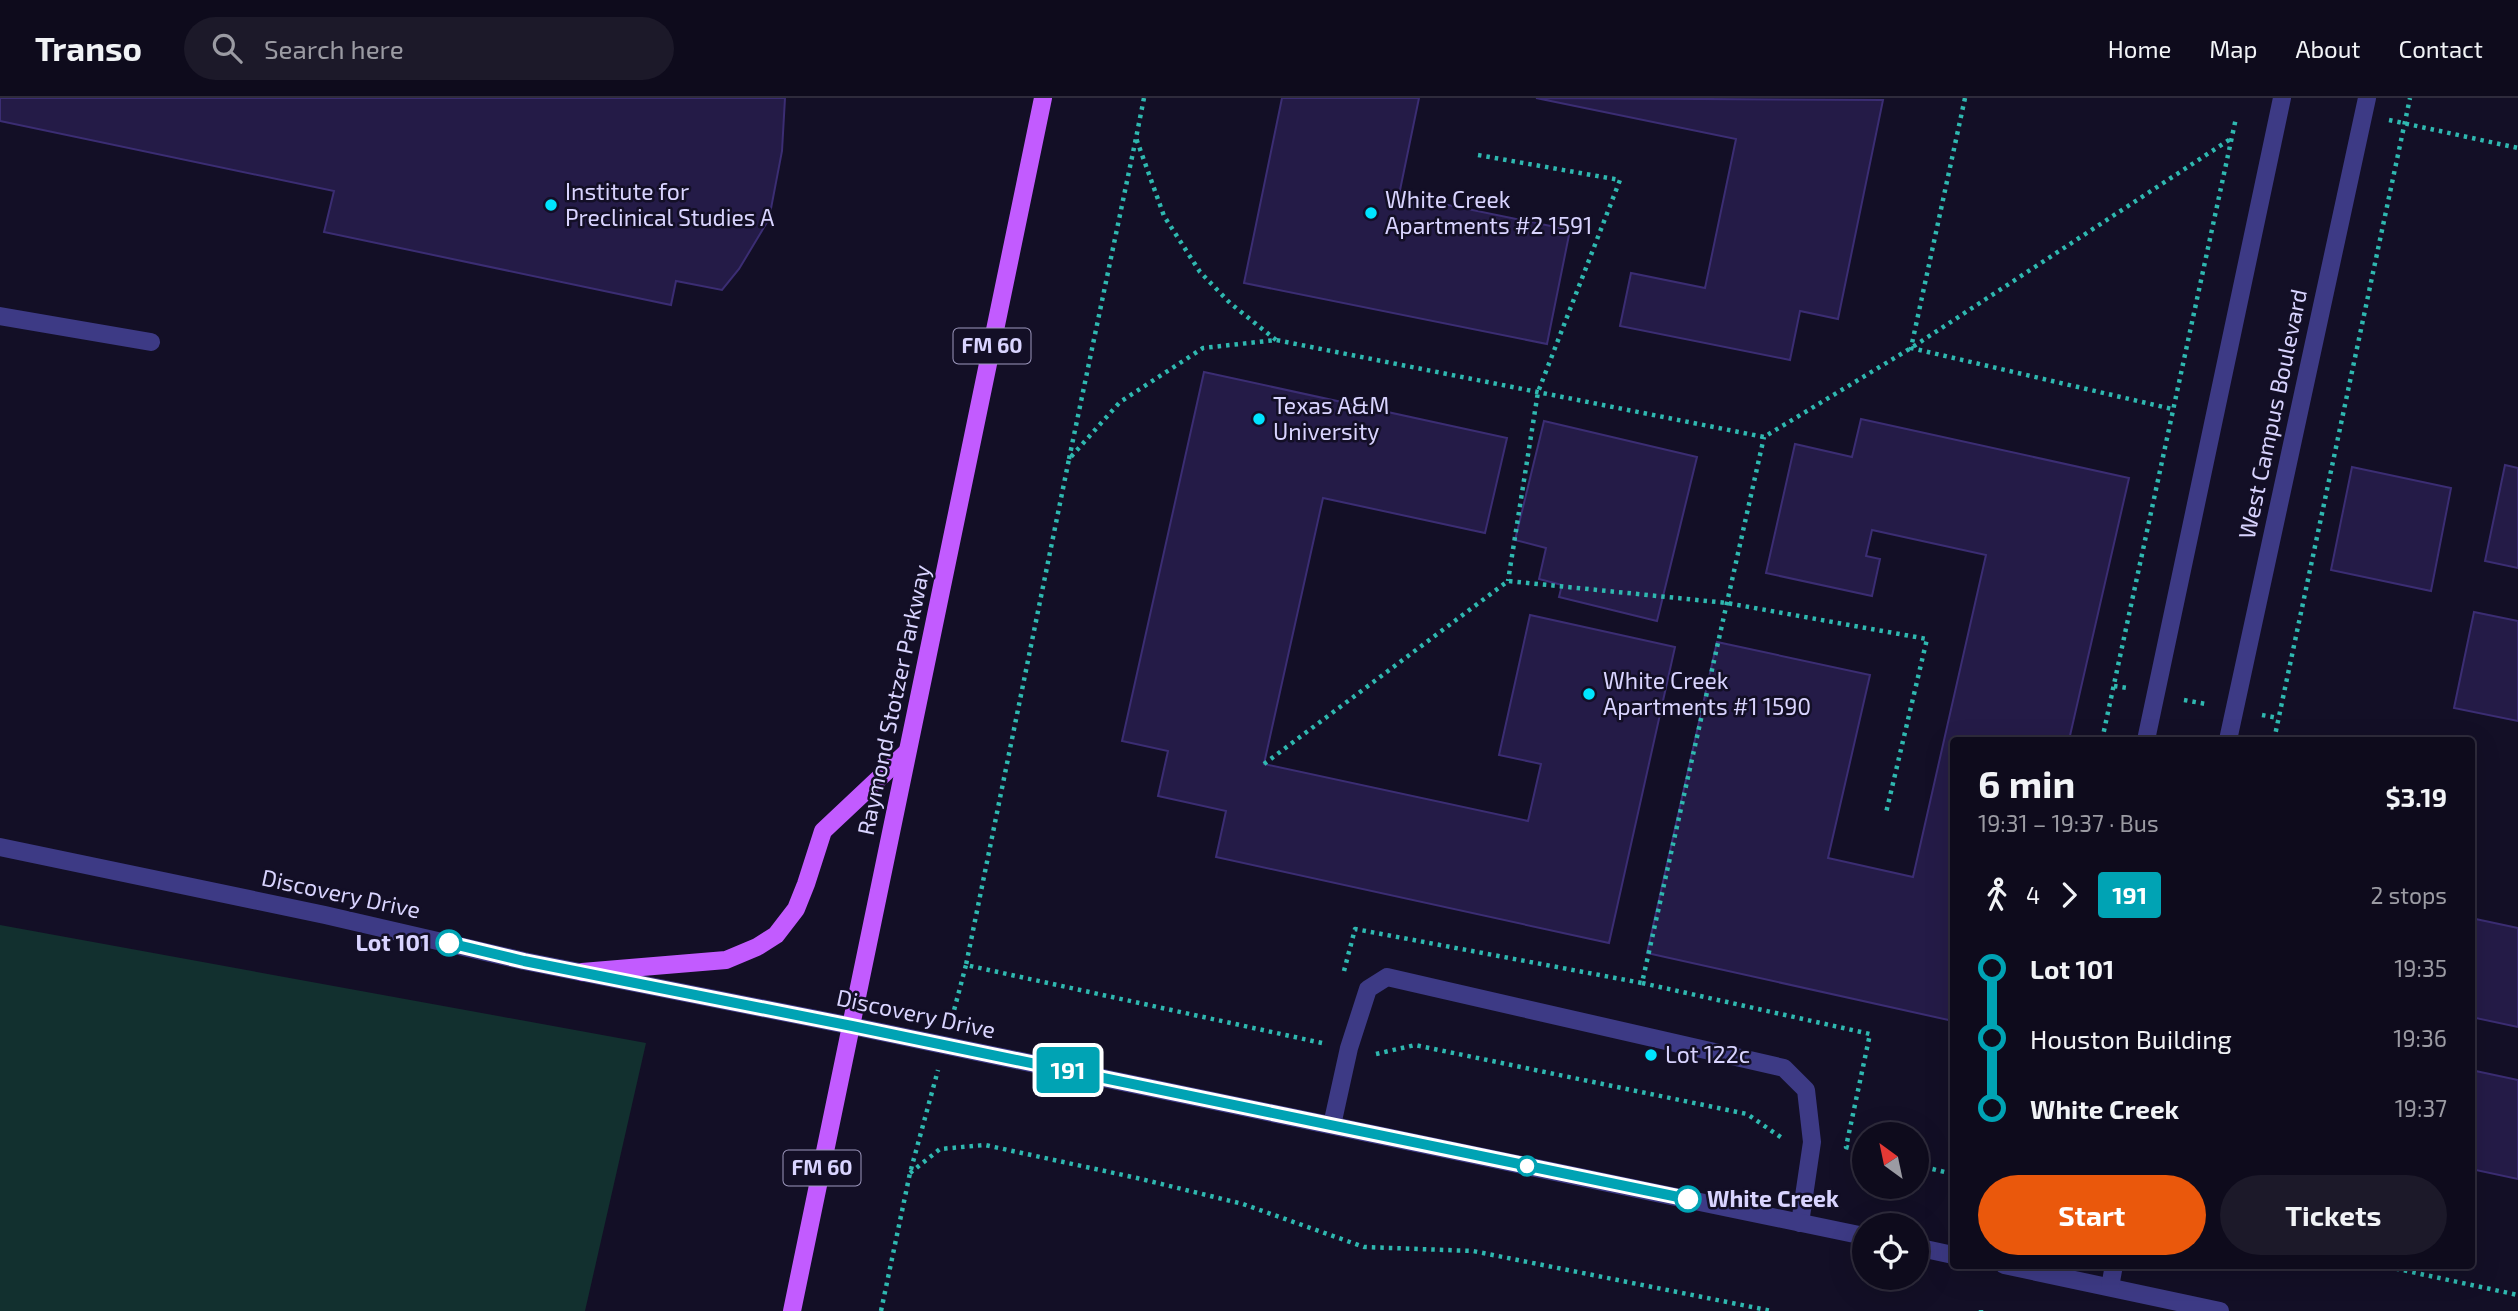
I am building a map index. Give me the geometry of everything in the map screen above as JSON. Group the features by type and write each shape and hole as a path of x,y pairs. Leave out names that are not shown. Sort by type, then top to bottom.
{"main road":[{"name":"Raymond Stotzer Parkway","path":"792,1311 1043,98"},
{"path":"582,972 726,960 757,947 776,935 796,909 823,831 908,752"}],"street":[{"path":"2147,737 2281,98"},
{"name":"West Campus Boulevard","path":"2229,737 2367,98"},
{"path":"0,316 151,342"},
{"name":"Discovery Drive","path":"0,847 582,972 1852,1234"},
{"path":"1332,1125 1349,1048 1368,989 1387,977 1784,1068 1806,1090 1812,1142 1800,1223"},
{"path":"1929,1250 1950,1254"},
{"path":"2037,1269 2220,1311"},
{"path":"2109,1287 2113,1269"}],"path":[{"path":"881,1311 910,1173 966,965 1144,98"},
{"path":"1911,348 1965,98"},
{"path":"2275,737 2410,98"},
{"path":"2103,737 2236,118"},
{"path":"2385,119 2518,148"},
{"path":"1136,138 1164,216 1200,272 1230,303 1276,340"},
{"path":"1069,459 1120,402 1203,348 1276,340 1765,437 1911,348 2232,138"},
{"path":"1478,155 1620,180 1538,392 1508,581"},
{"path":"1911,348 2173,409"},
{"path":"1342,980 1354,929 1642,983 1765,437"},
{"path":"1264,764 1508,581 1727,603 1927,639 1886,813"},
{"path":"2114,686 2127,688"},
{"path":"2180,699 2214,705"},
{"path":"2262,715 2278,718"},
{"path":"966,965 1379,1055 1415,1045 1746,1114 1781,1138 1846,1147"},
{"path":"910,1173 940,1149 985,1144 1243,1204 1364,1247 1473,1251 1772,1311"},
{"path":"1929,1168 1950,1173"},
{"path":"2398,1269 2518,1295"}],"green space":[{"path":"0,925 646,1043 585,1311 0,1311"}],"building":[{"name":"Institute for Preclinical Studies A","path":"0,98 785,98 782,151 769,219 739,269 722,290 676,281 671,305 324,232 334,191 0,121"},
{"name":"White Creek Apartments #2 1591","path":"1282,98 1419,98 1399,195 1570,230 1547,344 1244,283"},
{"name":"White Creek Apartments #2 1591","path":"1536,98 1883,100 1838,319 1800,311 1790,360 1620,326 1631,273 1705,288 1736,139"},
{"name":"White Creek Apartments #1 1590","path":"1204,372 1507,438 1485,533 1323,498 1264,764 1528,821 1541,764 1499,755 1530,615 1675,647 1609,943 1216,857 1226,811 1158,796 1168,751 1122,741"},
{"path":"1861,419 2129,478 2070,737 1950,737 1950,1020 1647,953 1717,642 1870,675 1828,858 1913,877 1986,555 1872,530 1866,556 1880,559 1872,596 1766,573 1795,444 1852,457"},
{"path":"1544,421 1697,457 1657,621 1559,597 1562,585 1539,579 1546,548 1515,540"},
{"path":"2505,465 2518,468 2518,568 2485,561"},
{"path":"2352,467 2451,488 2431,591 2331,570"},
{"path":"2474,612 2518,621 2518,721 2454,708"},
{"path":"2475,919 2518,928 2518,1027 2475,1018"},
{"path":"2475,1071 2518,1080 2518,1179 2475,1170"}],"bus line":[{"name":"191","path":"449,943 524,961 1688,1199"}],"place":[{"name":"Institute for Preclinical Studies A","path":"551,205"},
{"name":"White Creek Apartments #2 1591","path":"1371,213"},
{"name":"Texas A&M University","path":"1259,419"},
{"name":"White Creek Apartments #1 1590","path":"1589,694"},
{"name":"Lot 101","path":"449,943"},
{"name":"Lot 122c","path":"1651,1055"},
{"name":"White Creek","path":"1688,1199"}]}
